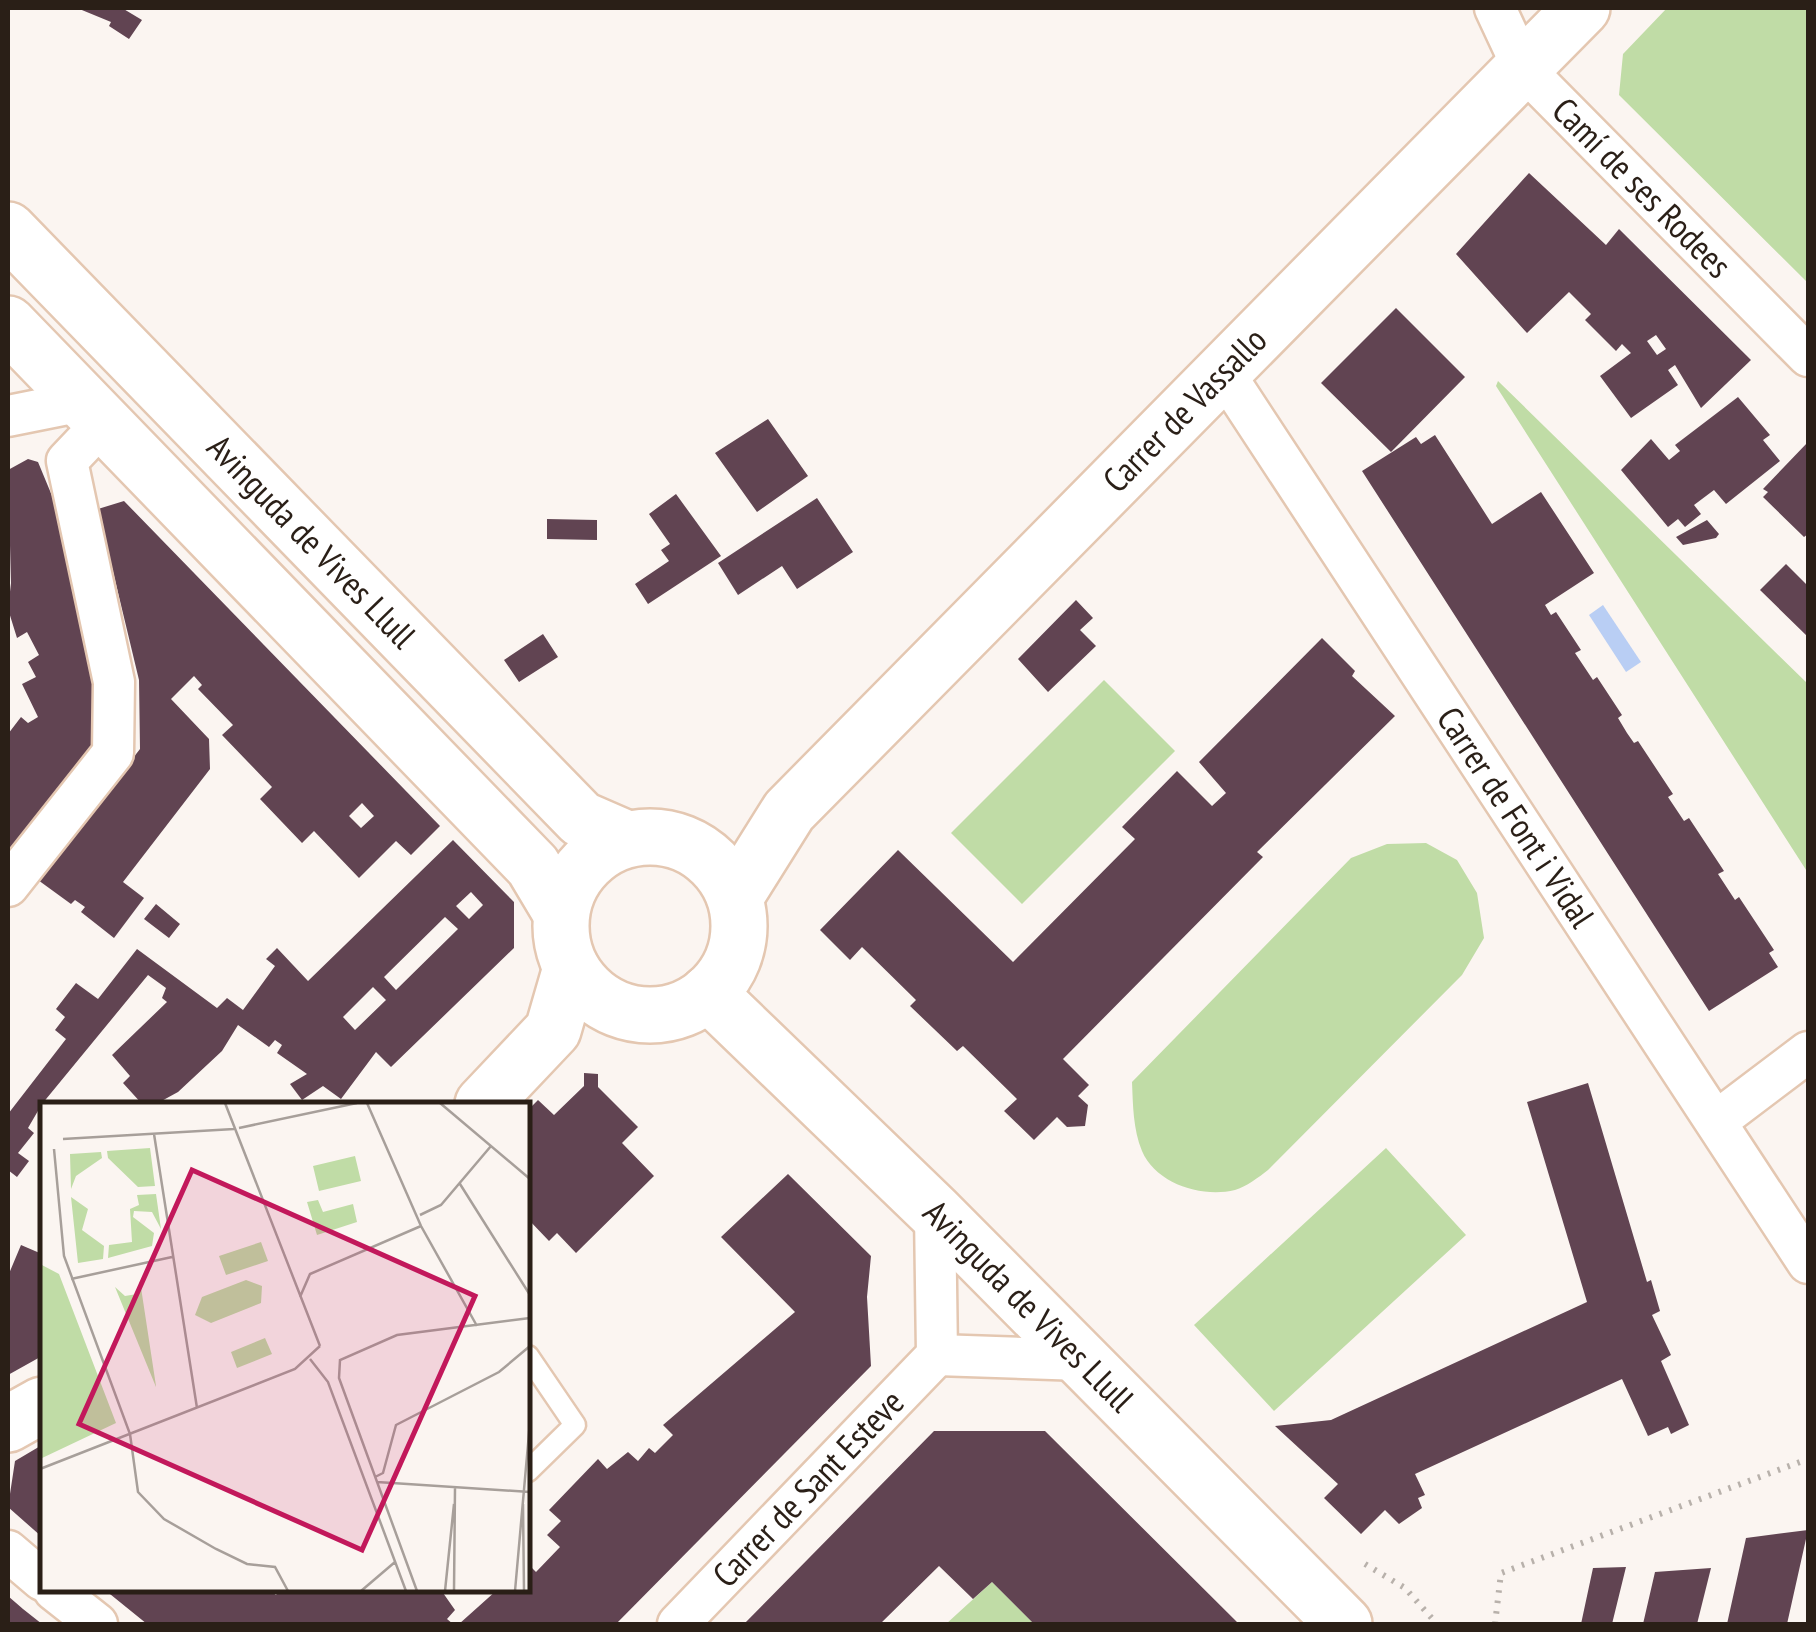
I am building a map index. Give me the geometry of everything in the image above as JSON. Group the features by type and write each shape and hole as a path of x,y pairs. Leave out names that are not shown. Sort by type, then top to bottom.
{"street":[{"name":"Camí de ses Rodees","path":"1496,8 1523,68 1808,356"},
{"name":"Carrer de Vassallo","path":"721,876 789,812 1582,8"},
{"name":"Avinguda de Vives Llull","path":"8,230 581,819 626,840"},
{"name":"Avinguda de Vives Llull","path":"8,324 534,866 561,913"},
{"name":"Carrer de Font i Vidal","path":"1222,370 1808,1262"},
{"path":"8,416 93,412"},
{"path":"8,886 113,754 114,682 67,461 93,412"},
{"path":"655,836 682,842 721,876 739,928 734,959 708,994 688,1007 663,1014 614,1008 589,992 571,968 562,941 561,913 572,880 596,855 626,840 655,836"},
{"path":"553,1030 571,968"},
{"name":"Avinguda de Vives Llull","path":"708,994 935,1212 1344,1624"},
{"path":"484,1102 553,1030 614,1008"},
{"path":"1718,1120 1808,1052"},
{"path":"935,1212 937,1355 1082,1360"},
{"name":"Carrer de Sant Esteve","path":"678,1624 937,1355"},
{"path":"8,1424 40,1406"},
{"path":"8,1551 40,1578"},
{"path":"57,1592 97,1624"}],"lane":[{"path":"530,1359 575,1425 530,1469"}],"path":[{"path":"1495,1624 1501,1573 1808,1459"},
{"path":"1364,1564 1405,1588 1437,1624"}],"green space":[{"path":"1667,8 1808,8 1808,283 1619,95 1623,54"},
{"path":"1498,381 1808,684 1808,873 1496,386"},
{"path":"1104,680 1175,751 1022,904 951,833"},
{"path":"1426,843 1457,860 1477,893 1484,938 1462,975 1252,1182 1235,1190 1209,1192 1181,1186 1158,1172 1139,1143 1132,1082 1351,858 1387,844"},
{"path":"1386,1148 1466,1235 1274,1411 1194,1325"},
{"path":"992,1582 1034,1624 946,1624"}],"water":[{"path":"1603,605 1641,662 1626,672 1589,615"}],"building":[{"path":"77,8 122,8 142,20 129,39 109,26 111,22"},
{"path":"1529,173 1606,245 1619,229 1751,360 1701,408 1675,365 1668,370 1678,385 1631,418 1600,376 1631,353 1622,344 1616,351 1585,320 1591,314 1569,292 1527,333 1456,254","holes":["1656,335 1666,349 1657,355 1647,341"]},
{"path":"1396,308 1465,377 1391,452 1321,383"},
{"path":"1738,397 1770,435 1763,440 1780,461 1726,504 1714,490 1694,505 1701,514 1685,527 1678,519 1668,527 1621,470 1651,439 1669,460 1680,451 1675,445"},
{"path":"768,419 808,476 757,512 715,453"},
{"path":"1435,435 1492,524 1541,492 1594,573 1545,605 1551,615 1556,612 1581,650 1575,653 1593,680 1597,677 1622,715 1618,718 1627,733 1634,743 1638,741 1673,794 1668,797 1684,821 1689,818 1724,871 1718,874 1735,900 1739,897 1774,950 1769,953 1778,967 1709,1011 1362,471 1416,437 1421,444"},
{"path":"1808,442 1808,534 1804,537 1763,497 1768,492 1763,489"},
{"path":"28,459 38,462 55,503 105,697 103,739 8,863 8,734 21,717 28,723 38,717 22,684 36,677 28,662 39,655 27,632 17,638 8,609 8,470"},
{"path":"676,494 721,556 648,604 635,584 669,561 661,550 670,544 649,514"},
{"path":"817,498 853,552 797,589 782,566 738,595 718,563"},
{"path":"124,501 440,826 411,855 396,841 359,878 314,831 302,843 260,799 272,787 222,735 233,725 198,689 202,685 194,676 171,699 209,739 210,769 123,882 144,898 114,938 81,912 85,907 75,900 71,904 38,880 140,749 139,680 98,509","holes":["362,803 374,816 361,828 349,816"]},
{"path":"547,519 597,520 597,540 547,539"},
{"path":"1707,520 1719,534 1716,538 1683,545 1676,537"},
{"path":"1786,564 1808,586 1808,637 1760,590"},
{"path":"1076,600 1093,618 1080,630 1096,646 1048,692 1018,659"},
{"path":"543,634 558,657 519,682 504,660"},
{"path":"1322,638 1355,671 1352,676 1395,716 1257,852 1263,857 1063,1059 1089,1085 1078,1096 1088,1105 1085,1126 1067,1127 1057,1117 1034,1140 1004,1111 1017,1099 963,1046 957,1051 910,1006 916,1000 862,947 850,960 820,930 898,850 1013,962 1135,839 1122,827 1177,771 1212,806 1226,793 1199,762"},
{"path":"453,840 514,902 514,948 391,1067 376,1052 341,1099 323,1086 302,1100 290,1084 307,1074 277,1053 282,1045 275,1040 269,1047 238,1025 222,1051 178,1092 160,1102 140,1102 123,1083 130,1076 112,1055 167,1002 162,998 166,988 148,975 40,1102 28,1128 34,1133 18,1153 29,1161 17,1177 8,1170 8,1114 66,1039 55,1030 65,1017 56,1009 76,983 98,999 137,949 217,1008 227,998 243,1010 275,966 266,959 277,948 308,981","holes":["471,892 483,905 469,919 456,906","445,917 458,929 396,990 384,977","373,987 386,1000 355,1030 343,1017"]},
{"path":"156,904 180,924 169,938 144,919"},
{"path":"584,1073 598,1074 598,1087 638,1127 622,1143 654,1176 576,1253 557,1233 549,1241 530,1221 530,1108 538,1100 554,1115 584,1086"},
{"path":"1588,1083 1647,1282 1651,1280 1660,1311 1652,1315 1671,1355 1661,1361 1689,1425 1671,1434 1668,1427 1648,1436 1622,1379 1415,1474 1425,1495 1418,1498 1422,1508 1399,1524 1385,1510 1361,1534 1324,1498 1338,1484 1275,1426 1331,1420 1587,1302 1527,1102"},
{"path":"788,1174 871,1256 867,1297 871,1366 616,1624 459,1624 495,1592 530,1592 530,1566 536,1572 560,1547 547,1535 561,1521 549,1510 598,1459 607,1469 628,1452 638,1461 649,1448 655,1453 673,1435 663,1425 795,1312 721,1237"},
{"path":"21,1245 40,1253 40,1357 8,1375 8,1276"},
{"path":"934,1431 1045,1431 1239,1624 1034,1624 992,1582 973,1599 939,1566 880,1624 744,1624"},
{"path":"40,1446 40,1535 8,1507 15,1461"},
{"path":"1808,1530 1787,1624 1727,1624 1746,1538"},
{"path":"1626,1567 1612,1624 1581,1624 1593,1568"},
{"path":"1711,1568 1697,1624 1643,1624 1655,1572"},
{"path":"107,1592 442,1592 455,1610 447,1619 453,1624 147,1624"},
{"path":"8,1596 23,1609 42,1624 8,1624"}]}
